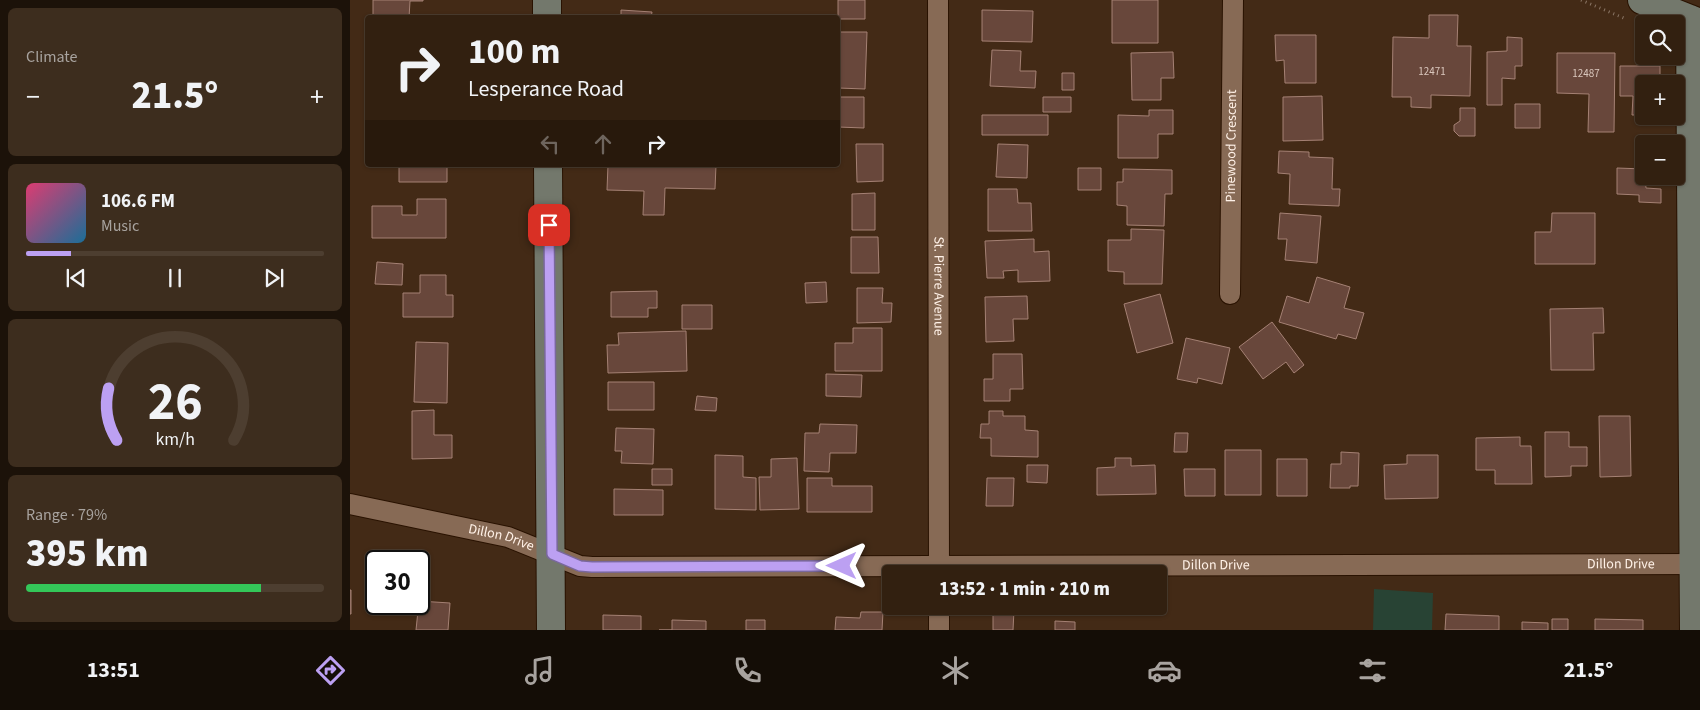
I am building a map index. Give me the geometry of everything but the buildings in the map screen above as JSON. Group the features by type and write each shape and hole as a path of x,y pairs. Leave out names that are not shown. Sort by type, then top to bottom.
{"street":[{"path":"547,0 547,15"},
{"name":"St. Pierre Avenue","path":"938,0 938,565"},
{"name":"Pinewood Crescent","path":"1230,294 1233,0"},
{"path":"1638,11 1695,21 1697,564 1694,630"},
{"path":"548,167 551,630"},
{"name":"Dillon Drive","path":"350,504 508,537 580,566 882,570"},
{"name":"Dillon Drive","path":"1167,568 1697,564"},
{"path":"939,615 939,630"}],"path":[{"path":"1581,0 1638,11"}],"green space":[{"path":"1374,589 1433,593 1432,630 1373,630"}],"route":[{"path":"549,225 552,554 580,566 592,567 842,566"}]}
